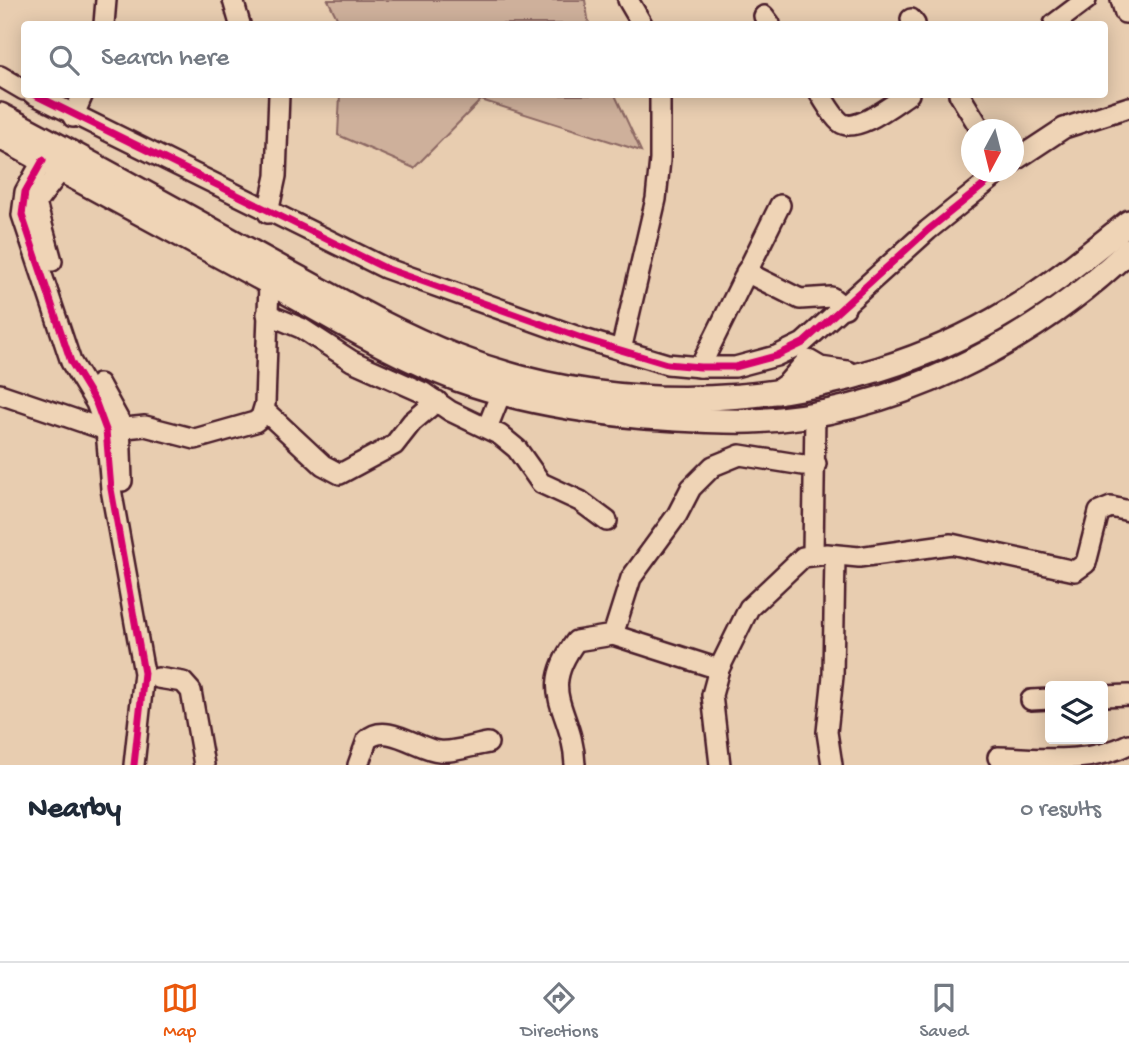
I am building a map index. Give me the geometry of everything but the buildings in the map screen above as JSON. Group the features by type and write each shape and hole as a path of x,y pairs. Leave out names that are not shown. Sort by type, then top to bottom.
{"main road":[{"path":"0,115 383,325 459,358 534,381 601,393 686,399 778,392 815,386 860,373 954,340 1007,312 1060,277 1129,222"},
{"path":"0,137 424,364 501,393 603,413 704,421 753,421 816,414 876,398 960,366 1003,343 1059,306 1129,250"},
{"path":"778,392 789,384 806,353 820,369 860,373"},
{"path":"815,386 838,394 854,393 876,398"}],"street":[{"path":"104,21 106,0"},
{"path":"233,0 239,21"},
{"path":"628,0 640,21"},
{"path":"1058,21 1086,0"},
{"path":"1121,0 1125,13 1129,13"},
{"path":"0,76 21,88"},
{"path":"40,98 73,117 384,268 493,298 621,350 667,364 699,367 735,367 776,356 806,353 845,308 928,230 988,182"},
{"path":"73,117 81,98"},
{"path":"268,212 276,176 279,98"},
{"path":"621,350 656,199 660,160 660,98"},
{"path":"823,98 841,124 851,126 863,123 903,98"},
{"path":"963,98 975,119"},
{"path":"1024,154 1064,128 1129,107"},
{"path":"52,165 36,210 83,357 117,414 113,430 111,489 144,673 134,765"},
{"path":"699,367 780,205"},
{"path":"746,272 800,299 831,297 845,308"},
{"path":"0,394 113,430 145,425 184,438 206,438 255,422 264,410 269,283"},
{"path":"267,314 301,328 352,361 487,428 517,449 541,483 580,500 607,521"},
{"path":"806,353 815,386"},
{"path":"487,428 501,393"},
{"path":"264,410 323,465 340,474 394,444 412,422 437,401"},
{"path":"813,554 816,414"},
{"path":"113,430 158,678 147,765"},
{"path":"612,635 631,579 677,515 698,479 713,466 740,455 777,460 816,456"},
{"path":"720,765 712,695 719,669 749,608 791,565 813,554 859,557 951,544 1075,571 1086,563 1096,515 1111,507 1129,511"},
{"path":"832,765 827,732 834,676 835,555"},
{"path":"575,765 574,742 556,694 556,678 576,641 612,635 719,669"},
{"path":"158,678 183,682 191,691 204,765"},
{"path":"1108,696 1129,695"},
{"path":"358,765 367,740 379,734 410,740 439,752 488,743"},
{"path":"998,757 1091,759 1109,755 1129,744"}],"shaded area":[{"path":"328,0 585,0 588,21 338,21"},
{"path":"340,98 616,98 641,151 481,100 414,168 338,135"}],"cycle path":[{"path":"41,98 385,268 584,339 667,364 700,367 735,367 776,356 803,343 928,230 988,182"},
{"path":"43,160 25,192 22,215 71,362 96,403 106,430 111,489 144,673 134,765"}]}
